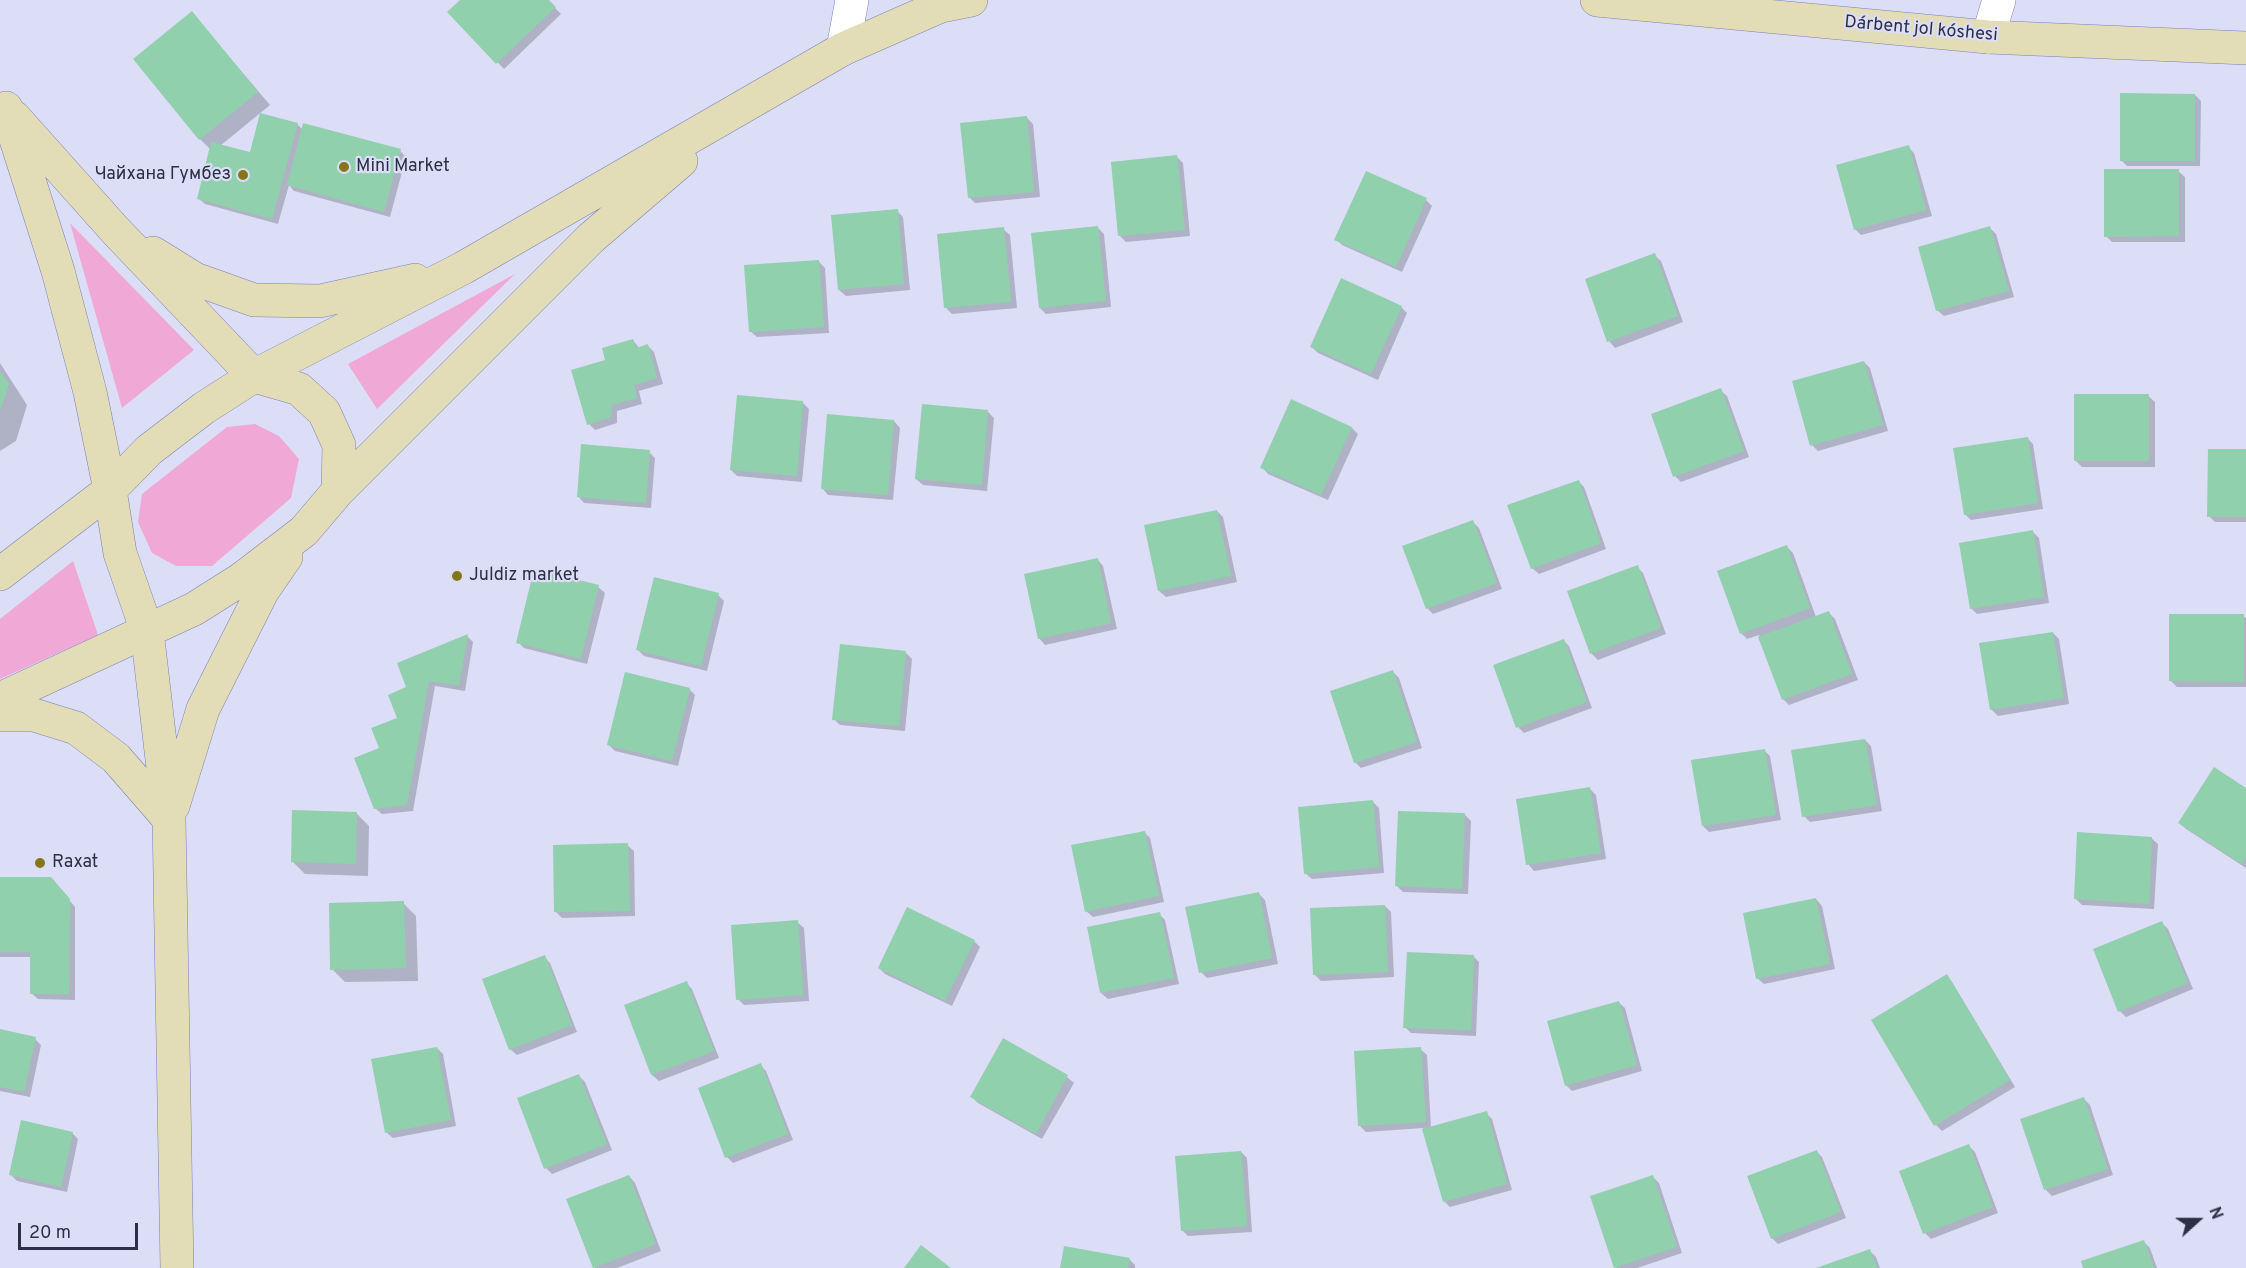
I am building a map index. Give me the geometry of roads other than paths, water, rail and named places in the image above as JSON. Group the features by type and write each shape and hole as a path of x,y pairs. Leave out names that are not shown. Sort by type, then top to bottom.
{"main road":[{"path":"0,574 110,490 148,450 204,408 254,376 463,268 843,49 941,6 971,0"},
{"name":"Dárbent jol kóshesi","path":"1597,0 1641,2 1988,37 2246,48"},
{"path":"3,104 115,230 254,376 299,389 324,412 339,445 338,491"},
{"path":"3,104 58,270 90,392 120,553 147,631 170,819 177,1268"},
{"path":"170,819 203,710 262,592 304,531 338,491 591,238 744,108"},
{"path":"115,230 195,279 254,300 320,302 463,268"},
{"path":"0,699 194,609 240,580 304,531"},
{"path":"0,716 34,715 76,728 116,758 170,819"}],"street":[{"path":"843,49 852,0"},
{"path":"1988,37 1999,0"}],"place":[{"name":"Mini Market","path":"344,167"},
{"name":"Чайхана Гумбез","path":"243,175"},
{"name":"Juldiz market","path":"457,576"},
{"name":"Raxat","path":"40,863"}]}
